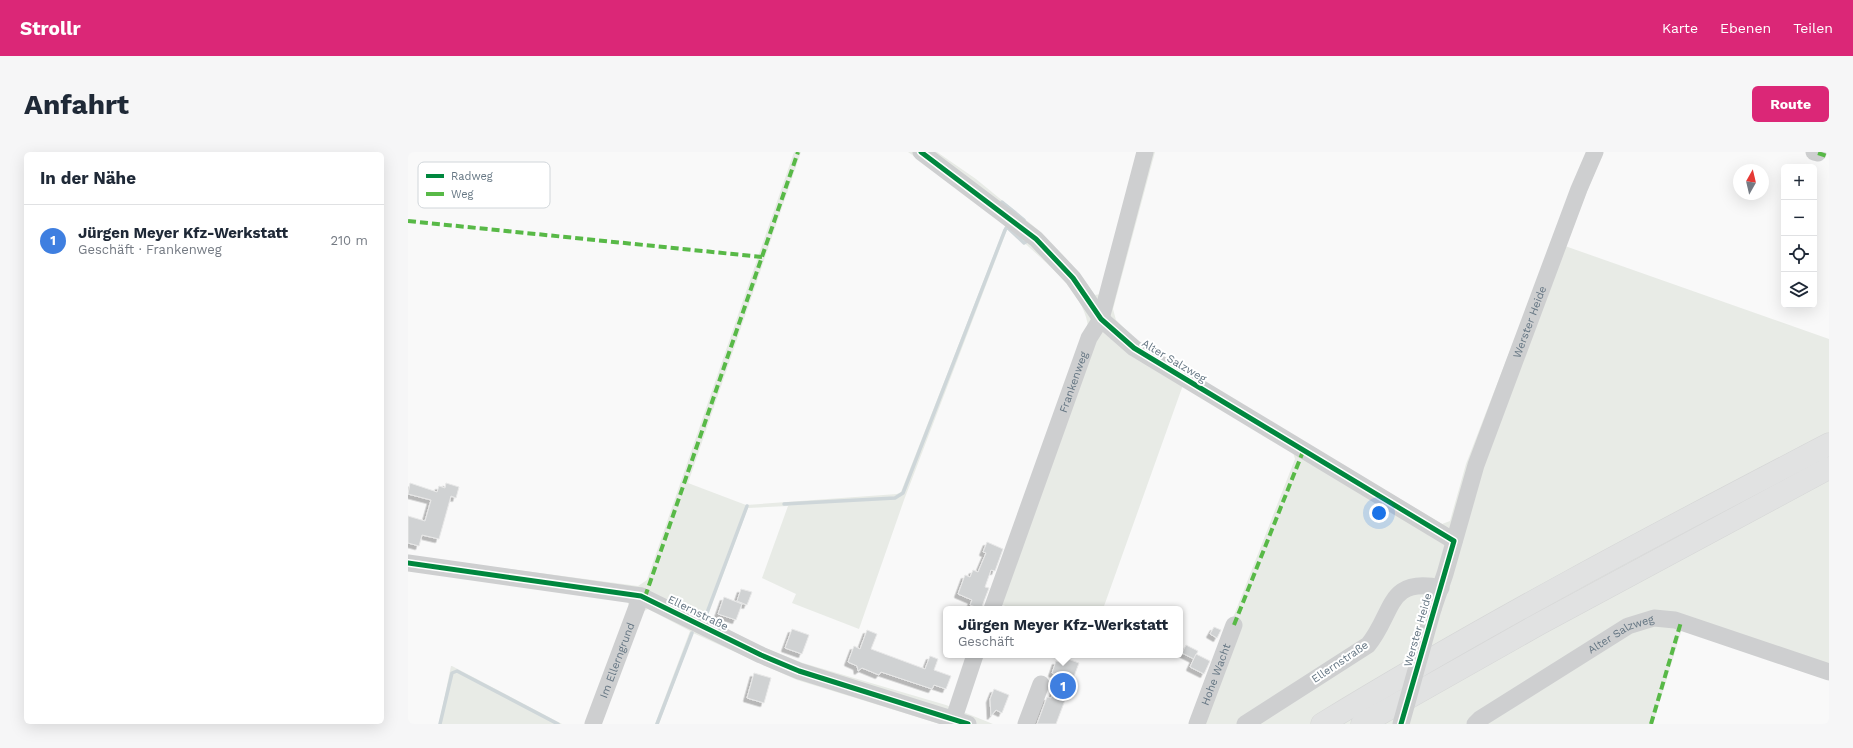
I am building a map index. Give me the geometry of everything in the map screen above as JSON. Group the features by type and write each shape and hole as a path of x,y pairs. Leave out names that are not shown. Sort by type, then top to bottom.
{"highway":[{"path":"1322,724 1441,654 1618,555 1829,444"},
{"path":"1362,724 1539,624 1829,468"}],"street":[{"name":"Alter Salzweg","path":"921,152 1036,239 1073,278 1100,319 1131,354 1454,541"},
{"name":"Frankenweg","path":"993,606 1089,338 1100,319 1145,152"},
{"name":"Werster Heide","path":"1401,724 1433,609 1441,588 1479,457 1579,189 1595,152"},
{"name":"Ellernstraße","path":"408,563 641,596 761,655 799,671 958,722"},
{"name":"Ellernstraße","path":"1245,724 1368,645 1378,633 1393,599 1406,589 1416,585 1441,588"},
{"name":"Im Ellerngrund","path":"593,724 641,596"},
{"name":"Alter Salzweg","path":"1475,724 1480,719 1628,626 1654,618 1675,620 1829,672"},
{"name":"Hohe Wacht","path":"1197,724 1234,625"},
{"path":"958,722 974,658"},
{"path":"1026,724 1041,684"}],"shaded area":[{"path":"794,152 801,152 688,483 746,505 897,494 901,492 1005,226 964,191 908,152 937,152 976,179 1037,229 1083,278 1095,295 1101,294 1139,152 1155,152 1113,309 1116,320 1138,342 1442,524 1450,521 1466,464 1587,152 1603,152 1565,246 1829,339 1829,678 1682,629 1653,724 1195,724 1229,628 1295,459 1292,449 1183,385 1104,606 1005,606 1000,604 1088,327 1085,313 1069,286 1045,261 1010,230 1007,230 904,500 859,629 792,603 796,594 762,578 788,506 748,508 707,618 760,646 803,663 946,705 993,724 940,724 797,680 693,633 659,724 655,724 690,631 648,609 640,613 630,609 627,600 471,564 638,586 647,580"},
{"path":"452,666 562,724 439,724"}],"building":[{"path":"410,483 437,492 439,486 445,488 446,483 459,487 456,498 451,496 439,539 422,535 419,546 408,543 408,516 425,521 431,500 408,494"},
{"path":"987,542 1003,549 995,571 991,570 985,587 989,588 982,606 973,606 970,605 972,600 958,594 965,575 970,577 973,570 978,572 986,553 983,552"},
{"path":"741,589 752,592 747,605 737,601"},
{"path":"724,597 742,604 736,620 718,614"},
{"path":"1214,627 1221,630 1217,638 1210,634"},
{"path":"792,629 809,635 802,654 785,648"},
{"path":"867,630 877,634 871,649 925,669 930,656 938,659 934,670 951,676 946,689 934,685 932,689 881,672 879,675 862,668 858,671 857,666 848,662 854,646 860,649"},
{"path":"1186,645 1198,651 1194,659 1183,654"},
{"path":"1196,654 1210,661 1204,674 1190,667"},
{"path":"1065,658 1079,663 1056,724 1037,724 1047,697 1051,698 1059,676 1052,673 1056,661 1063,663"},
{"path":"754,673 771,678 764,703 747,698"},
{"path":"994,689 1009,695 1002,713 996,710 991,716 990,699"}],"waterway":[{"path":"1002,202 1024,220"},
{"path":"784,504 895,498 903,493 1005,230 1007,227 1024,243 1027,241"},
{"path":"705,618 747,506"},
{"path":"657,724 692,633"},
{"path":"440,724 452,673 457,671 558,724"}],"marked path":[{"path":"645,597 798,152"},
{"path":"1818,153 1829,157"},
{"path":"408,221 762,257"},
{"path":"1234,625 1304,449"},
{"path":"1651,724 1681,622"}],"cycle path":[{"path":"921,152 1036,239 1073,278 1101,319 1134,348 1454,541 1401,724"},
{"path":"408,563 641,596 761,655 799,671 968,724"}],"place":[{"name":"Jürgen Meyer Kfz-Werkstatt","path":"1063,686"}]}
